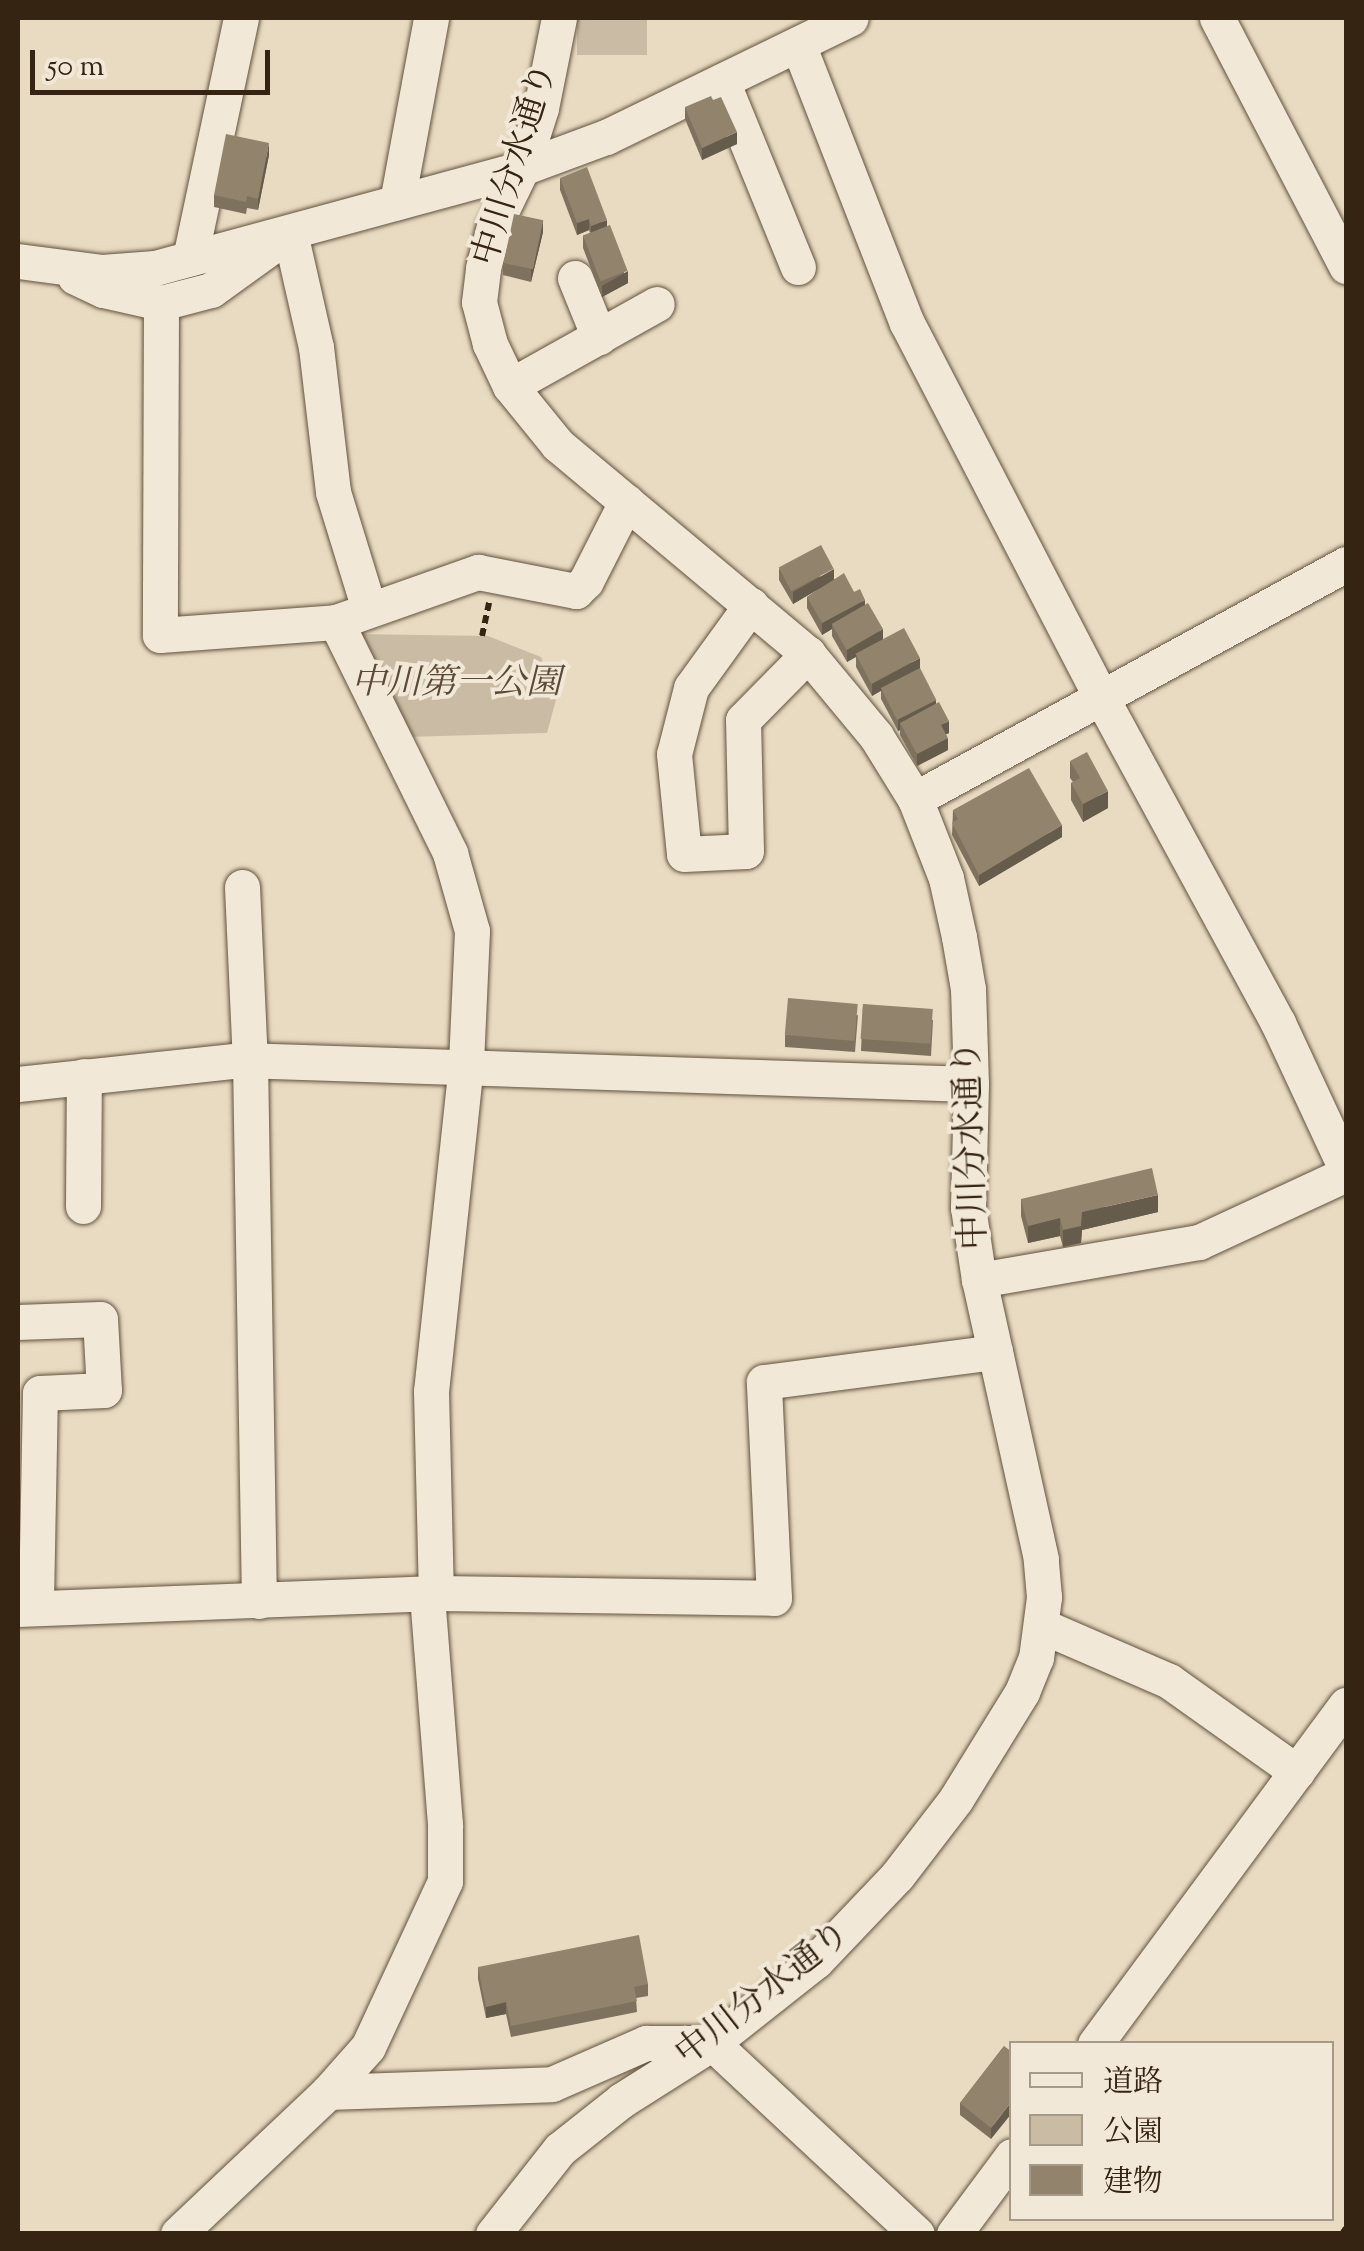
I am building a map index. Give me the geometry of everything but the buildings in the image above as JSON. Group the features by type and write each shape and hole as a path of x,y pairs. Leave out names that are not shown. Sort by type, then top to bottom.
{"street":[{"path":"190,258 240,18"},
{"path":"398,202 431,18"},
{"name":"中川分水通り","path":"493,2234 560,2149 622,2100 712,2042 816,1961 897,1876 956,1799 1022,1692 1042,1626 1041,1559 979,1280 968,1207 968,989 946,878 915,799 876,736 808,654 558,445 510,386 490,344 479,302 494,226 522,168 541,108 558,18"},
{"path":"32,263 102,272 155,268 522,168 606,138 851,18"},
{"path":"1217,18 1346,266"},
{"path":"798,44 907,323 1101,697 1278,1023 1346,1172 1199,1242 979,1280"},
{"path":"722,80 798,267"},
{"path":"32,263 103,290 160,303 211,290 290,233"},
{"path":"290,233 316,347 333,492 370,609"},
{"path":"575,278 599,336"},
{"path":"160,303 160,635 336,622 478,572 576,591 586,581 626,502"},
{"path":"510,386 658,304"},
{"path":"915,799 1346,564"},
{"path":"751,605 691,688 674,754 684,854 746,851 743,720 808,654"},
{"path":"178,2234 328,2092 368,2047 445,1881 431,1594 431,1391 466,1064 472,930 450,853 336,622"},
{"path":"242,887 250,1060 259,1601"},
{"path":"18,1084 250,1060 466,1064 971,1084"},
{"path":"83,1206 84,1076"},
{"path":"18,1322 100,1319 104,1390 29,1393 27,1608 431,1594 774,1598 764,1382 995,1352"},
{"path":"1042,1626 1169,1681 1296,1772"},
{"path":"1097,2041 1346,1705"},
{"path":"328,2092 552,2084 646,2043 712,2042 917,2234"},
{"path":"954,2234 1009,2160"}],"path":[{"path":"482,636 492,590"}],"green space":[{"path":"577,18 647,18 647,55 577,55"},
{"name":"中川第一公園","path":"355,634 488,636 541,657 557,696 547,733 406,737"}]}
